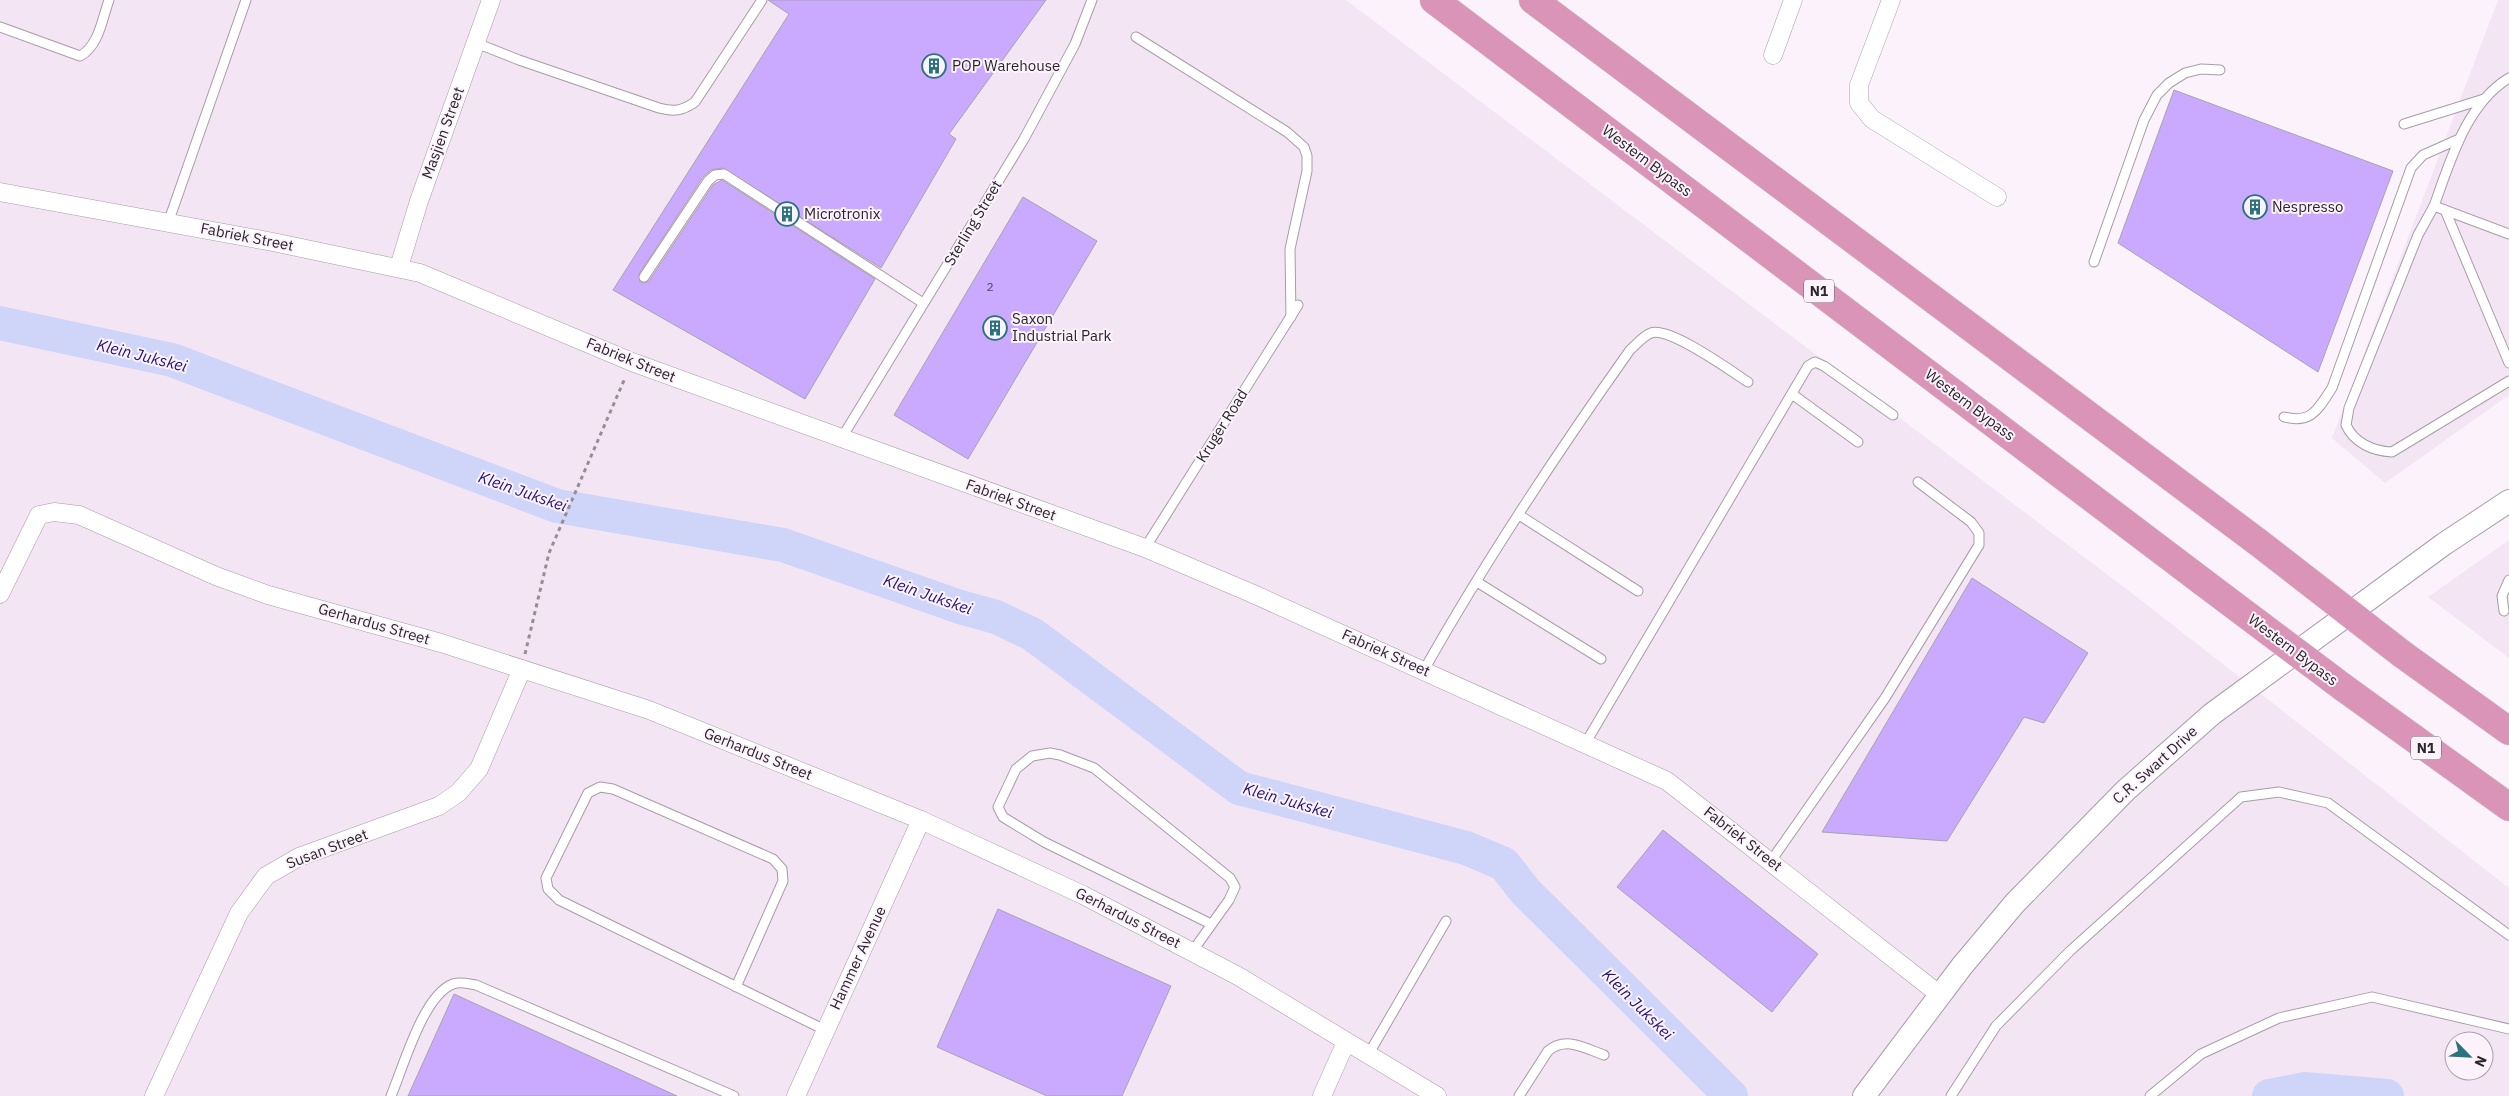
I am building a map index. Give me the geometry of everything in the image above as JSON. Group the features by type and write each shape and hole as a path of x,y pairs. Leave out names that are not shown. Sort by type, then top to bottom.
{"highway":[{"name":"Western Bypass","path":"1434,0 2344,688 2509,807"},
{"path":"1533,0 2259,542 2402,654 2509,732"}],"street":[{"name":"Masjien Street","path":"399,267 419,201 492,0"},
{"path":"1773,55 1793,0"},
{"path":"1891,0 1859,85 1859,103 1872,119 1997,197"},
{"name":"Fabriek Street","path":"0,192 399,267 461,288 632,362 1145,548 1424,670 1667,781 1940,995"},
{"name":"C.R. Swart Drive","path":"1864,1096 1940,995 2015,903 2054,861 2126,790 2212,714 2444,544 2509,501"},
{"name":"Gerhardus Street","path":"0,594 39,516 54,512 78,515 216,576 268,595 442,643 649,710 921,820 1083,895 1268,993 1437,1096"},
{"name":"Susan Street","path":"154,1096 239,913 266,876 298,857 439,806 458,794 479,769 522,669"},
{"name":"Hammer Avenue","path":"796,1096 921,820"},
{"path":"1322,1096 1346,1042"}],"lane":[{"path":"0,27 80,56 89,51 95,41 109,0"},
{"path":"168,223 246,0"},
{"path":"476,43 518,60 659,108 672,111 684,110 695,102 762,0"},
{"name":"Sterling Street","path":"841,439 1055,85 1086,20 1092,0"},
{"path":"1136,37 1287,132 1304,147 1307,156 1307,171 1290,249 1290,317"},
{"path":"2094,262 2144,120 2157,96 2185,73 2201,69 2220,70"},
{"path":"2509,78 2484,99 2460,139 2434,206 2418,235 2349,408 2346,424 2357,439 2368,447 2380,452 2392,452 2509,380"},
{"path":"2404,124 2484,99"},
{"path":"2284,416 2296,419 2309,417 2319,407 2332,388 2411,168 2423,156 2460,139"},
{"path":"644,277 708,181 715,175 724,174 923,303"},
{"path":"2434,206 2509,234"},
{"path":"2445,210 2509,363"},
{"name":"Kruger Road","path":"1145,548 1298,305"},
{"path":"1424,670 1519,515 1630,350 1652,332 1677,339 1748,382"},
{"path":"1585,744 1808,366 1815,362 1893,415"},
{"path":"1792,394 1858,442"},
{"path":"1771,861 1885,698 1980,545 1979,533 1971,522 1918,482"},
{"path":"1519,515 1638,591"},
{"path":"2504,611 2502,596 2509,580"},
{"path":"1477,582 1601,659"},
{"path":"1192,952 1229,900 1235,887 1221,869 1094,768 1060,754 1050,753 1032,756 1016,769 998,808 1003,817 1044,842 1211,924"},
{"path":"736,986 783,882 782,869 773,859 613,789 600,787 588,794 546,878 548,889 559,900 825,1030"},
{"path":"1951,1096 1996,1026 2070,951 2241,797 2279,792 2328,803 2509,935"},
{"path":"1368,1055 1446,921"},
{"path":"391,1096 421,1023 436,997 452,984 461,982 485,989 734,1096"},
{"path":"2150,1096 2201,1054 2270,1022 2320,1008 2372,997 2509,1029"},
{"path":"1519,1096 1548,1051 1553,1047 1571,1043 1604,1056"}],"path":[{"path":"522,669 549,553 632,362"}],"shaded area":[{"path":"0,0 1346,0 2137,597 2509,888 2509,1096 0,1096"},
{"path":"2498,0 2509,0 2509,395 2385,483 2332,438"},
{"path":"2509,540 2509,658 2428,597"}],"building":[{"name":"Microtronix","path":"768,0 1046,0 949,134 956,139 881,268 723,168 711,170 703,177 639,274 640,282 649,281 713,185 722,180 875,279 805,399 613,290 789,14"},
{"name":"Nespresso","path":"2174,90 2393,171 2318,372 2118,243"},
{"name":"Saxon Industrial Park","path":"1023,197 1097,241 968,459 894,415"},
{"path":"1972,578 2088,653 2044,723 2024,717 1947,841 1822,832"},
{"path":"1663,830 1818,954 1772,1012 1617,887"},
{"path":"998,909 1171,986 1122,1096 1047,1096 937,1047"},
{"path":"454,994 677,1096 408,1096"}],"waterway":[{"name":"Klein Jukskei","path":"0,323 172,360 557,506 783,545 960,607 996,617 1032,634 1239,788 1466,848 1504,864 1525,891 1731,1096"},
{"name":"Klein Jukskei","path":"2269,1096 2305,1089 2387,1096"}],"place":[{"name":"POP Warehouse","path":"934,66"},
{"name":"Nespresso","path":"2255,207"},
{"name":"Microtronix","path":"787,214"},
{"name":"Saxon Industrial Park","path":"995,328"}]}
